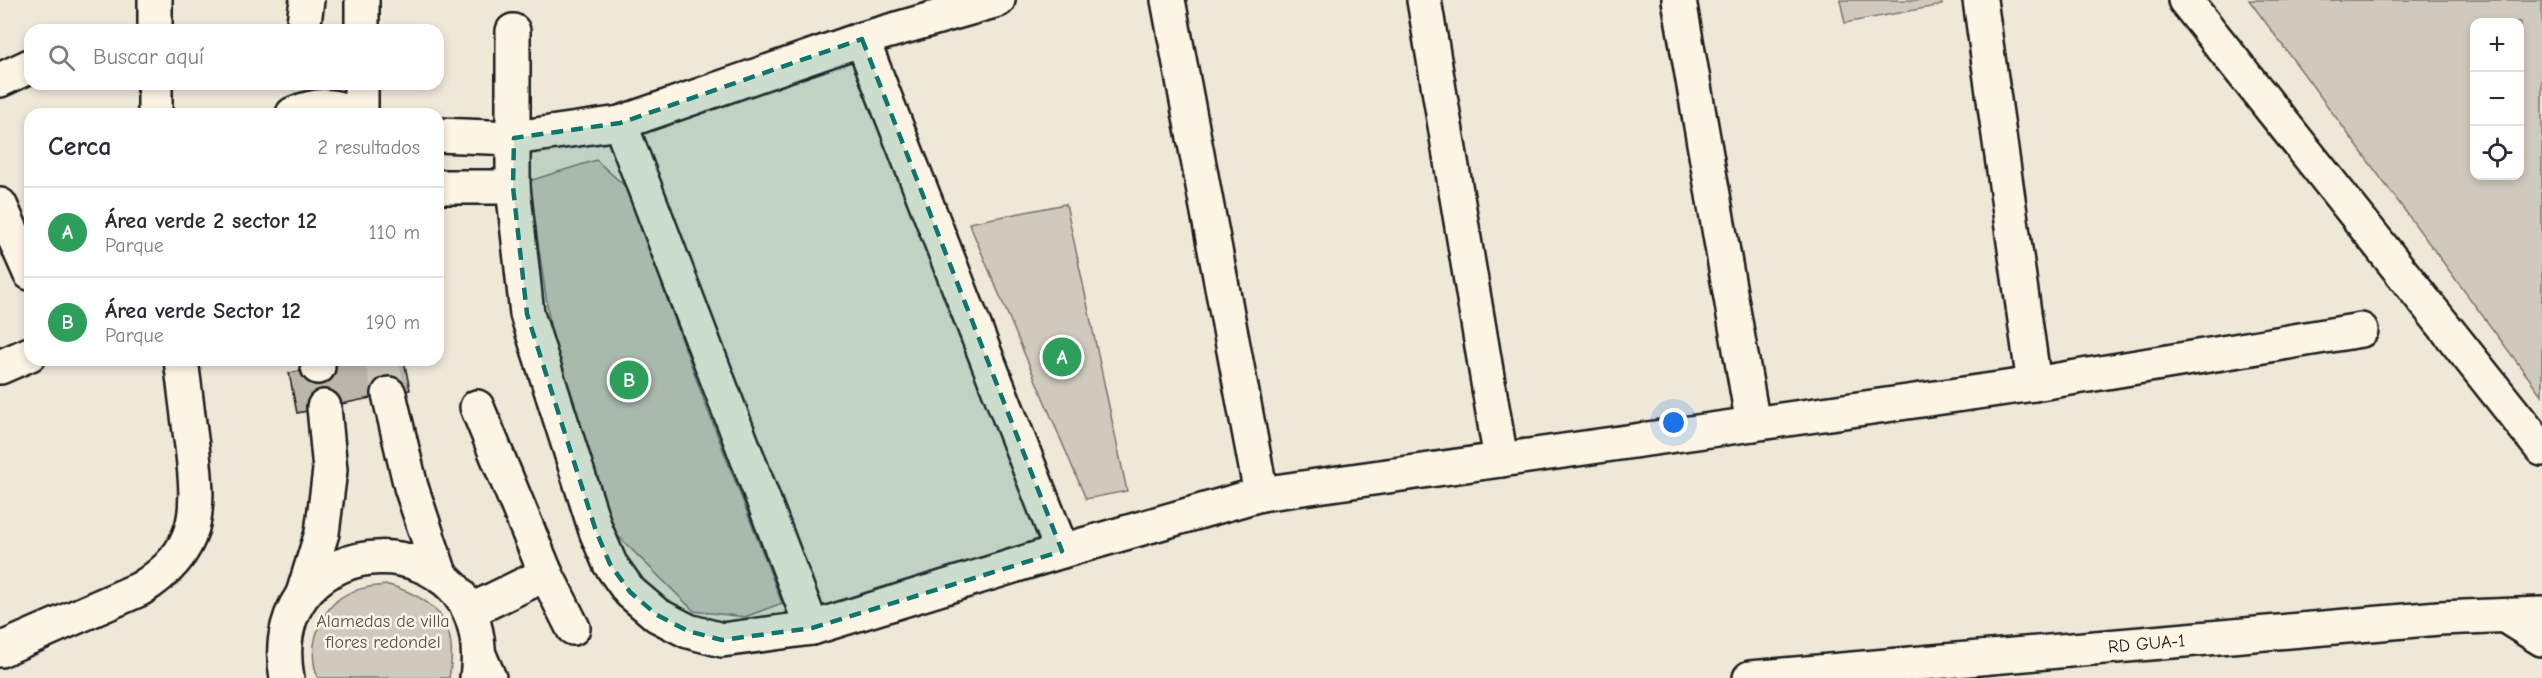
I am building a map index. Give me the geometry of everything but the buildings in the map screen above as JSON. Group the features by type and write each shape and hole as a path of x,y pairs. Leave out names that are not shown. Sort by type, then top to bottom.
{"street":[{"path":"155,0 155,24"},
{"path":"304,24 307,0"},
{"path":"362,0 362,24"},
{"path":"444,135 514,138 620,123 862,39 998,0"},
{"path":"1168,0 1261,494"},
{"path":"1424,0 1502,460"},
{"path":"1679,0 1753,424"},
{"path":"1980,0 2034,384"},
{"path":"2186,0 2542,449"},
{"path":"513,31 513,187 527,314 596,531 610,564 630,592 639,600 657,615 688,632 722,640 812,628 1062,551 1261,494 2034,384 2361,330"},
{"path":"862,39 1062,551"},
{"path":"0,80 24,69"},
{"path":"155,90 155,108"},
{"path":"293,108 294,90"},
{"path":"361,90 361,108"},
{"path":"312,108 322,105 338,108"},
{"path":"620,123 812,628"},
{"path":"444,187 513,187"},
{"path":"0,205 24,259"},
{"path":"0,367 24,357"},
{"path":"0,650 140,589 160,576 177,559 189,538 196,514 197,490 182,366"},
{"path":"389,394 411,487 441,577"},
{"path":"287,678 283,655 288,623 303,594 322,533 330,470 324,407"},
{"path":"477,407 546,574 573,628"},
{"path":"303,594 326,573 353,560 384,556 414,562 441,577 458,592 470,612 478,634 482,671"},
{"path":"470,612 546,574"},
{"name":"RD GUA-1","path":"1750,678 2439,618 2542,614"},
{"path":"2505,616 2542,639"}],"highlighted area":[{"path":"862,39 1062,551 812,628 722,640 688,631 657,615 630,592 610,564 596,531 527,314 513,187 514,138 620,123"}],"green space":[{"path":"1840,0 1941,0 1942,5 1845,23"},
{"path":"2249,0 2542,0 2542,396"},
{"path":"596,160 627,188 702,395 782,603 745,617 694,611 617,535 556,365 529,181"},
{"path":"1066,204 1127,491 1086,499 969,223"},
{"name":"Alamedas de villa flores redondel","path":"389,585 421,598 442,617 451,643 449,678 318,678 314,646 325,614 340,598 352,592"}],"tunnel":[{"path":"383,366 389,394"}],"place":[{"name":"Área verde 2 sector 12","path":"1062,357"},
{"name":"Área verde Sector 12","path":"629,380"}]}
